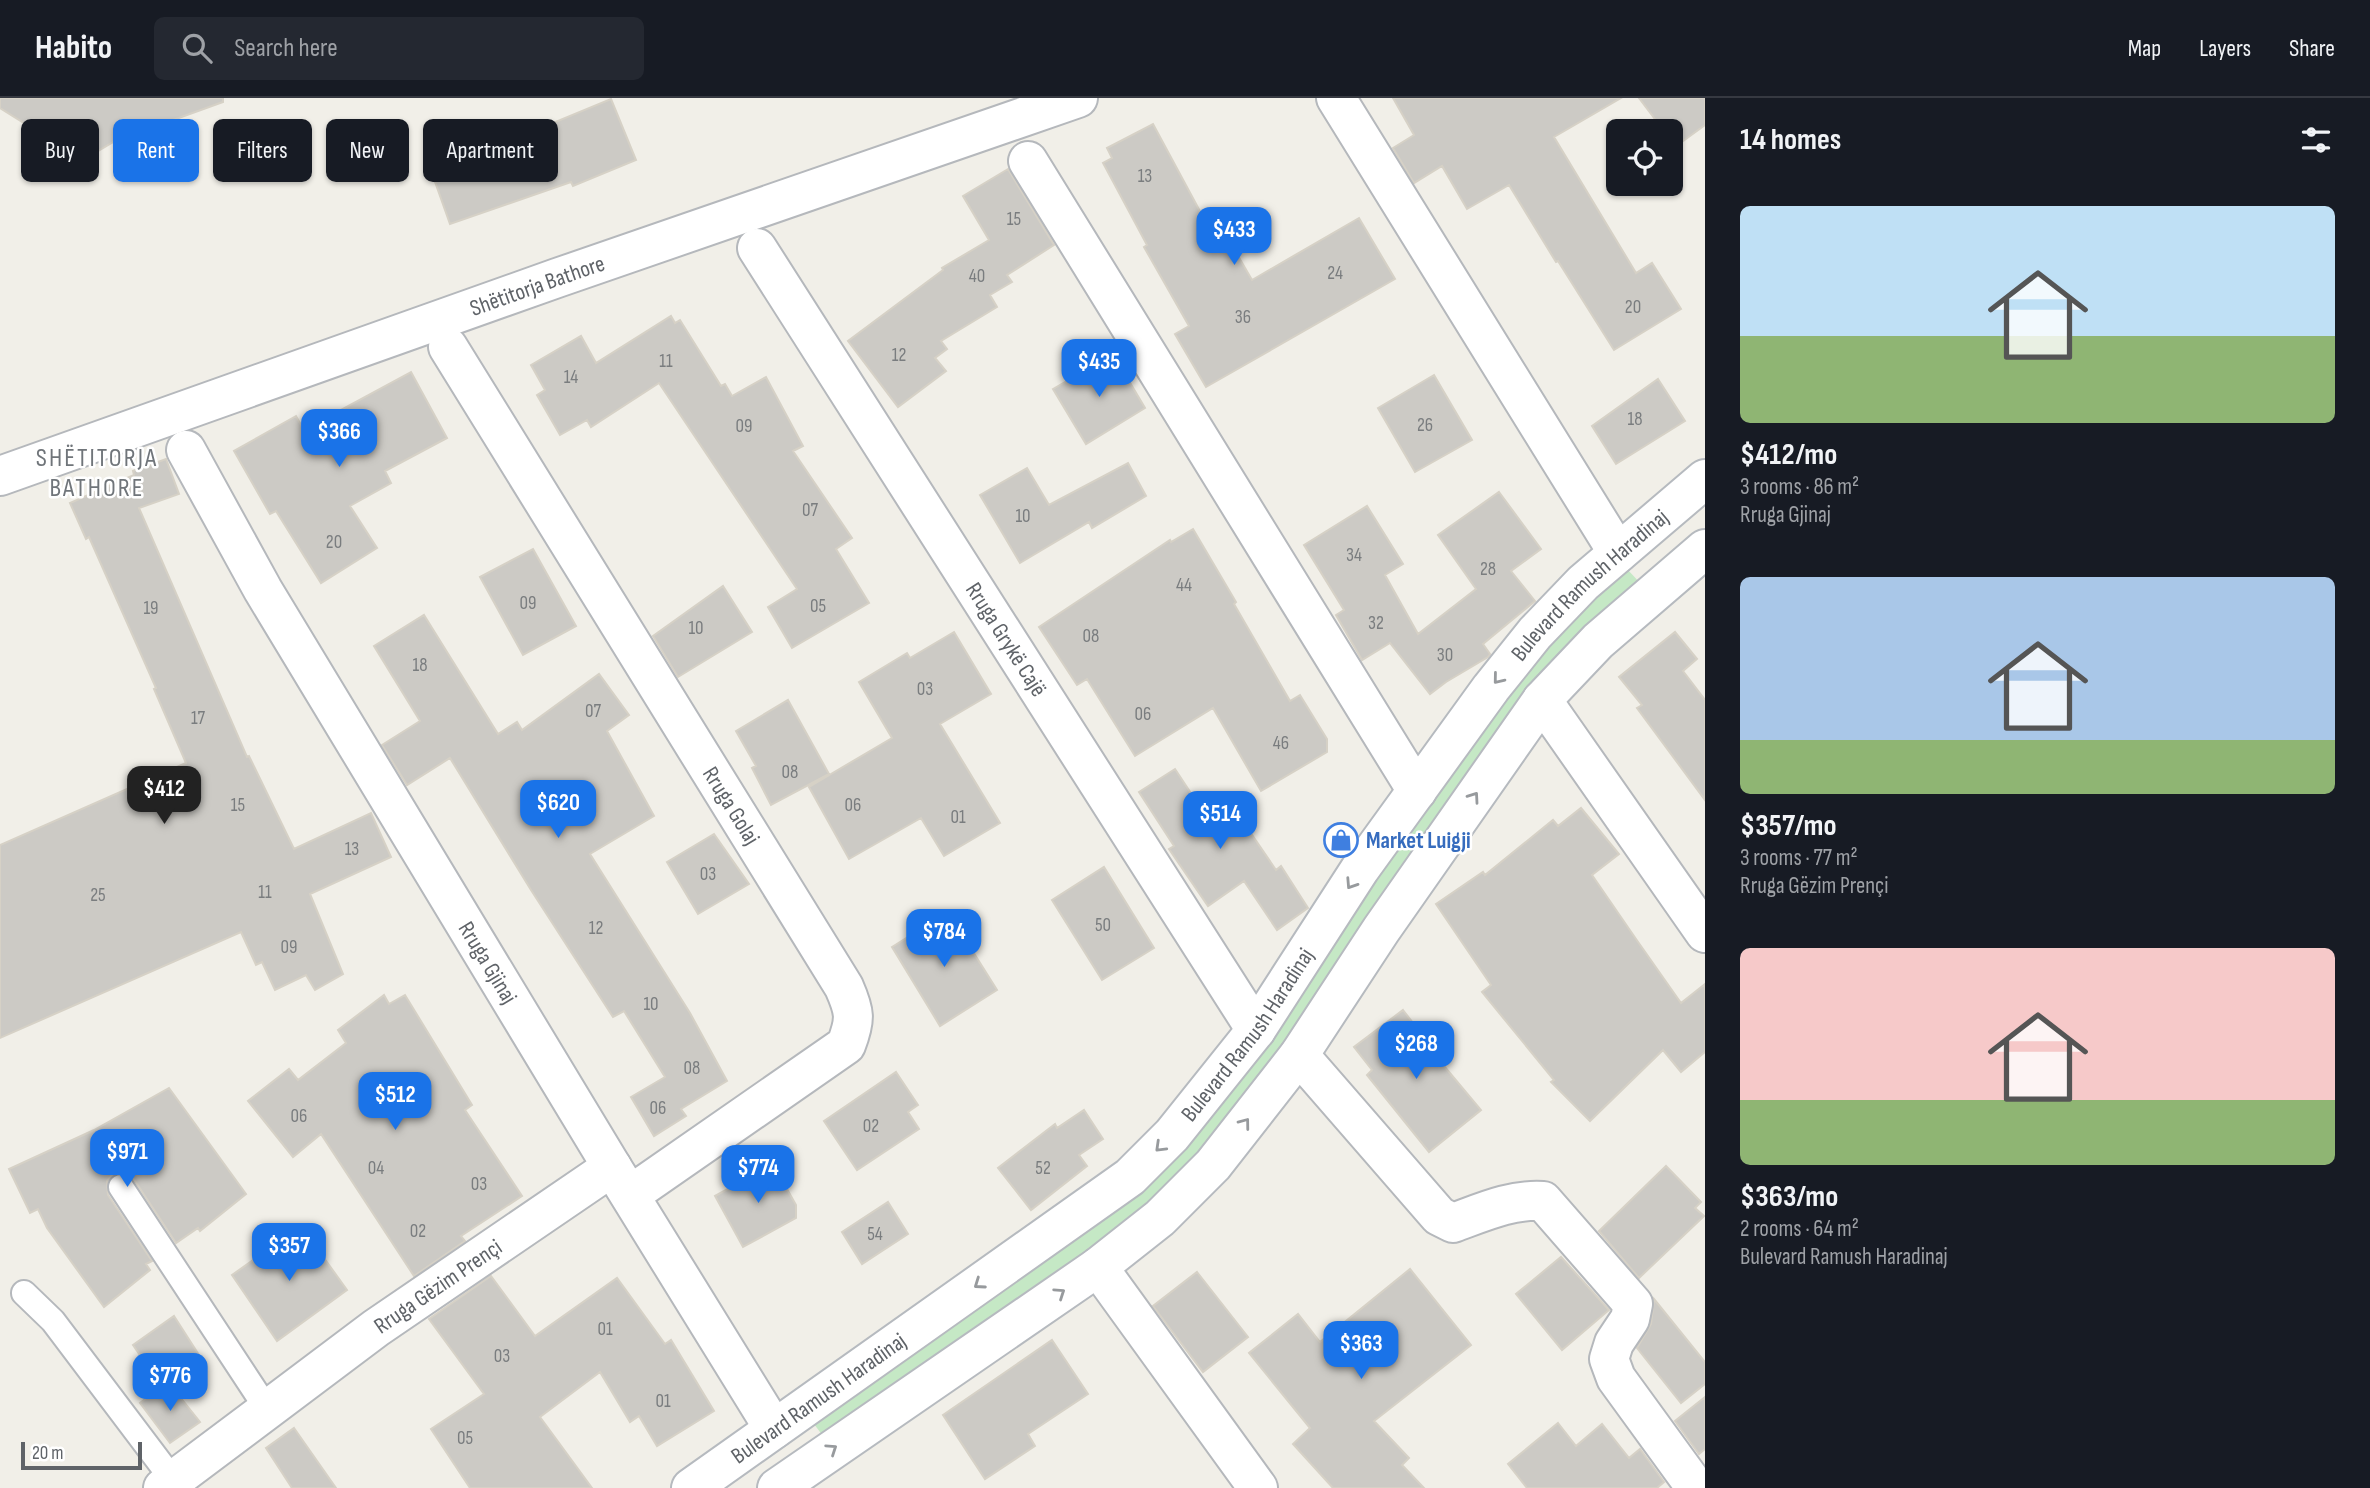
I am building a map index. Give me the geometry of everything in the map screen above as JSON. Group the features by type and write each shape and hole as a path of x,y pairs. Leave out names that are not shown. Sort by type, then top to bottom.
{"street":[{"name":"Shëtitorja Bathore","path":"0,476 557,278 1078,98"},
{"path":"1336,98 1618,553"},
{"path":"1028,161 1417,791"},
{"name":"Rruga Grykë Cajë","path":"757,248 1256,1030"},
{"name":"Rruga Golaj","path":"448,347 844,987 854,1010 853,1027 846,1045 621,1181"},
{"name":"Rruga Gjinaj","path":"186,450 263,590 774,1429 789,1479"},
{"name":"Bulevard Ramush Haradinaj","path":"691,1488 1130,1177 1172,1135 1256,1030 1360,869 1491,688 1535,634 1583,583 1705,479"},
{"name":"Bulevard Ramush Haradinaj","path":"789,1479 1098,1267 1160,1218 1213,1165 1299,1055 1381,930 1542,701 1598,641 1705,549"},
{"path":"1542,701 1705,933"},
{"path":"1299,1055 1439,1216 1453,1223 1506,1204 1526,1200 1543,1201 1633,1304 1630,1319 1614,1343 1609,1359 1616,1378 1696,1488"},
{"name":"Rruga Gëzim Prençi","path":"168,1484 376,1328 621,1181"},
{"path":"1098,1267 1258,1488"}],"lane":[{"path":"121,1187 267,1409"},
{"name":"Rruga Gëzim Prençi","path":"24,1293 53,1321 168,1484"}],"green space":[{"path":"1627,569 1642,585 1285,1047 1166,1196 823,1436 811,1420 1040,1261 1361,897 1495,712 1550,644"}],"building":[{"path":"0,98 223,98 223,102 176,119 113,119 113,142 99,150 99,119 21,119 21,121 0,108"},
{"path":"1393,98 1621,98 1554,137 1636,273 1652,263 1681,309 1614,350 1509,185 1467,209 1442,166 1414,183 1393,148 1414,135"},
{"path":"1639,98 1705,98 1705,125 1683,141 1683,119 1655,119"},
{"path":"611,99 636,160 573,186 571,182 450,224 435,182 558,182 558,121"},
{"path":"1153,124 1202,215 1211,209 1252,280 1359,218 1395,279 1206,387 1175,334 1189,326 1144,247 1147,245 1103,163 1112,158 1107,148"},
{"path":"1008,169 1054,245 1007,275 1012,282 990,295 997,307 941,341 947,349 935,358 946,371 898,407 848,341 943,270 942,268 989,240 963,196"},
{"path":"671,316 675,323 680,320 721,386 725,384 732,396 766,377 803,446 793,451 852,538 836,549 869,603 792,648 768,607 797,589 659,383 591,427 587,420 560,435 537,395 545,390 531,365 581,336 596,363"},
{"path":"1113,354 1145,408 1086,444 1053,389"},
{"path":"411,372 447,438 385,471 391,483 350,506 377,548 321,583 276,511 270,514 234,451 296,416 304,430"},
{"path":"1434,375 1472,440 1415,472 1378,408"},
{"path":"1658,379 1685,421 1616,464 1592,426"},
{"path":"166,459 179,494 139,508 247,757 249,756 294,849 371,813 391,857 310,894 343,974 315,990 306,975 275,990 262,962 256,965 241,932 0,1038 0,845 186,763 89,537 86,539 70,503 134,475 133,471"},
{"path":"1128,463 1146,496 1092,528 1089,522 1020,563 980,495 1027,468 1049,505"},
{"path":"1499,492 1541,549 1511,571 1535,601 1483,644 1490,654 1488,657 1430,694 1390,643 1362,660 1336,615 1344,610 1304,545 1367,506 1403,564 1385,575 1418,634 1476,589 1438,535"},
{"path":"1193,529 1290,701 1300,695 1327,739 1327,752 1261,791 1213,708 1135,756 1087,679 1077,685 1039,627 1170,540 1171,542"},
{"path":"533,549 576,626 523,655 480,577"},
{"path":"723,586 752,632 678,677 653,636"},
{"path":"424,615 498,734 517,722 522,730 599,674 629,715 607,731 654,816 590,854 690,1013 727,1081 681,1109 686,1116 654,1136 631,1097 665,1077 624,1011 613,1017 450,758 407,785 382,745 420,721 374,646"},
{"path":"954,632 991,694 940,724 1000,823 944,856 921,818 849,859 809,787 892,738 859,682 907,653 910,658"},
{"path":"1675,632 1697,659 1683,671 1705,700 1705,800 1637,708 1642,705 1619,677"},
{"path":"788,700 829,774 771,805 752,768 756,766 736,731"},
{"path":"1175,769 1210,822 1233,807 1276,870 1281,866 1308,908 1277,930 1244,881 1208,906 1169,849 1174,846 1139,792"},
{"path":"1581,808 1619,854 1592,875 1681,1003 1705,984 1705,1052 1681,1072 1663,1050 1590,1121 1551,1082 1554,1080 1482,992 1491,985 1436,904 1483,872 1485,875 1553,820 1558,826"},
{"path":"714,834 749,884 698,914 667,862"},
{"path":"1104,867 1154,948 1102,980 1052,900"},
{"path":"948,912 997,990 940,1026 892,947"},
{"path":"384,995 389,1004 405,995 472,1105 465,1110 522,1196 461,1236 465,1241 414,1276 321,1134 293,1157 248,1101 289,1069 298,1080 346,1043 338,1030"},
{"path":"1403,1010 1439,1060 1481,1110 1429,1152 1367,1075 1372,1070 1354,1047"},
{"path":"896,1072 918,1105 908,1112 919,1129 857,1170 824,1121"},
{"path":"169,1088 246,1194 200,1231 198,1228 176,1243 133,1178 121,1172 112,1175 107,1181 108,1195 152,1261 146,1264 150,1270 104,1307 47,1228 38,1209 30,1213 9,1169 94,1130"},
{"path":"1084,1110 1103,1139 1079,1155 1087,1166 1031,1210 998,1168 1055,1124 1057,1128"},
{"path":"773,1164 796,1205 796,1218 743,1247 715,1196"},
{"path":"1666,1166 1701,1202 1695,1208 1704,1216 1639,1278 1599,1231"},
{"path":"888,1202 908,1234 862,1264 842,1232"},
{"path":"301,1226 347,1290 277,1341 232,1275"},
{"path":"1561,1257 1609,1310 1562,1350 1516,1294"},
{"path":"1410,1269 1471,1345 1374,1421 1409,1458 1402,1465 1424,1488 1333,1488 1293,1444 1310,1428 1249,1353 1298,1314 1320,1342"},
{"path":"1197,1272 1248,1337 1203,1372 1153,1306"},
{"path":"491,1276 535,1336 617,1278 665,1344 671,1340 714,1411 657,1446 639,1416 630,1422 600,1372 540,1417 592,1488 470,1488 431,1429 484,1394 429,1319"},
{"path":"1654,1299 1705,1362 1705,1384 1681,1403 1637,1348 1651,1324"},
{"path":"174,1316 199,1355 159,1383 133,1345"},
{"path":"1052,1340 1088,1394 1028,1434 1035,1446 985,1479 943,1415"},
{"path":"168,1382 200,1422 170,1443 140,1403"},
{"path":"1705,1397 1705,1449 1699,1454 1675,1421"},
{"path":"1558,1423 1576,1446 1602,1424 1629,1458 1640,1449 1664,1482 1657,1488 1527,1488 1508,1464"},
{"path":"294,1428 336,1488 292,1488 266,1448"}],"place":[{"name":"Market Luigji","path":"1341,840"}],"district":[{"name":"SHËTITORJA BATHORE","path":"97,472"}]}
